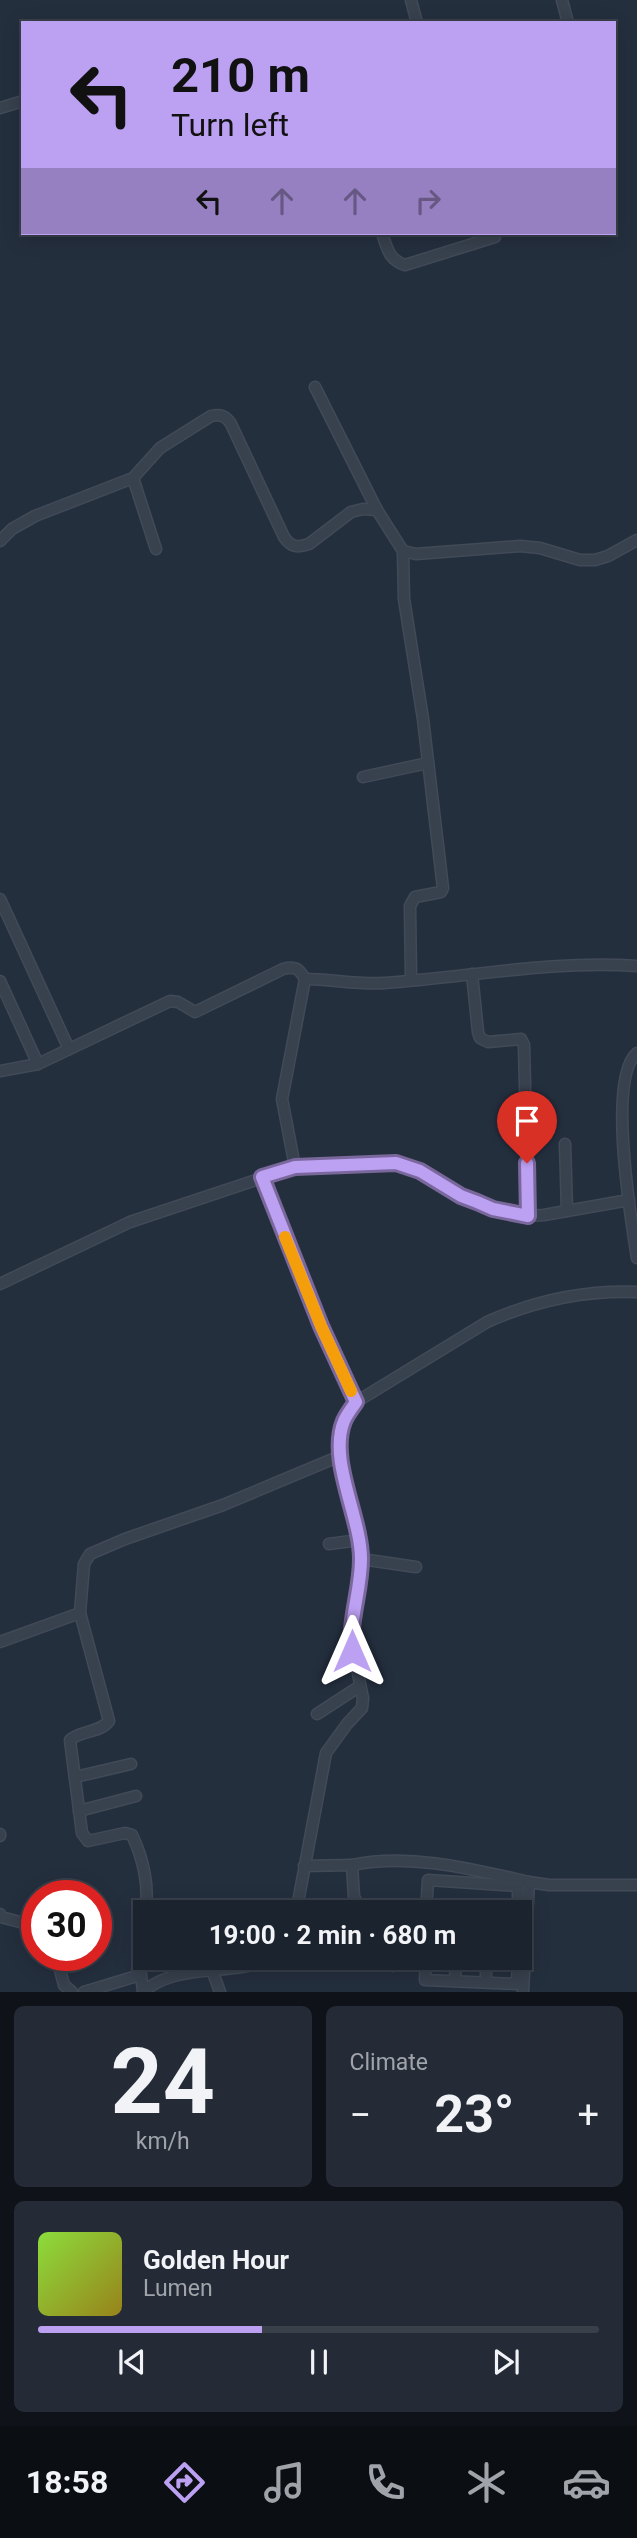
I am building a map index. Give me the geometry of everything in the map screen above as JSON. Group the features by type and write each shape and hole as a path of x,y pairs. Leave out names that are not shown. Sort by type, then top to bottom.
{"street":[{"path":"411,0 416,21"},
{"path":"562,0 567,21"},
{"path":"0,108 21,102"},
{"path":"383,235 389,254 395,262 405,265 494,235"},
{"path":"315,387 376,510 403,551 404,600 424,719 443,888 435,895 415,897 410,906 411,980"},
{"path":"0,541 34,516 133,478 160,448 218,414 232,424 284,537 291,545 301,547 309,544 357,510 376,510"},
{"path":"133,478 156,549"},
{"path":"403,551 416,554 520,546 540,548 580,560 595,560 637,540"},
{"path":"363,777 428,763"},
{"path":"0,899 69,1049"},
{"path":"305,979 354,983 614,964 637,966"},
{"path":"0,1071 38,1064 170,1001 178,1002 195,1012 283,969 293,967 299,969 305,979 282,1099 295,1167"},
{"path":"472,974 480,1038 488,1042 521,1040 524,1045 528,1216"},
{"path":"0,981 38,1064"},
{"path":"637,1053 628,1062 623,1094 623,1138 637,1258"},
{"path":"565,1144 566,1211"},
{"path":"0,1284 130,1222 295,1167 396,1163 420,1171 461,1196 493,1209 528,1216 629,1200"},
{"path":"262,1177 321,1326 356,1402"},
{"path":"298,1900 326,1753 362,1708 363,1698 352,1651 351,1630 361,1559 340,1456 340,1436 344,1419 356,1402 487,1322 505,1314 584,1294 637,1292"},
{"path":"147,1900 148,1891 130,1833 86,1840 82,1833 71,1738 104,1727 109,1721 80,1613 84,1564 90,1554 125,1539 223,1505 340,1456"},
{"path":"329,1544 359,1540"},
{"path":"361,1559 416,1567"},
{"path":"0,1642 80,1613"},
{"path":"317,1714 360,1686"},
{"path":"75,1777 131,1764"},
{"path":"79,1811 136,1796"},
{"path":"304,1866 387,1861 437,1863 549,1885 637,1885"},
{"path":"352,1865 356,1900"},
{"path":"427,1900 428,1880 518,1886 518,1900"},
{"path":"523,1992 529,1882"},
{"path":"0,1917 21,1922"},
{"path":"140,1970 143,1992 176,1975 212,1970 220,1992"},
{"path":"425,1970 425,1980 517,1984 518,1970"},
{"path":"455,1970 455,1981"},
{"path":"486,1970 486,1982"},
{"path":"60,1971 64,1985 72,1992"},
{"path":"83,1992 140,1975"}],"slow traffic":[{"path":"285,1237 351,1391"}],"route":[{"path":"352,1651 351,1630 361,1551 340,1456 340,1436 344,1419 356,1402 321,1326 262,1177 295,1167 396,1163 420,1171 461,1196 493,1209 528,1216 527,1163"}]}
